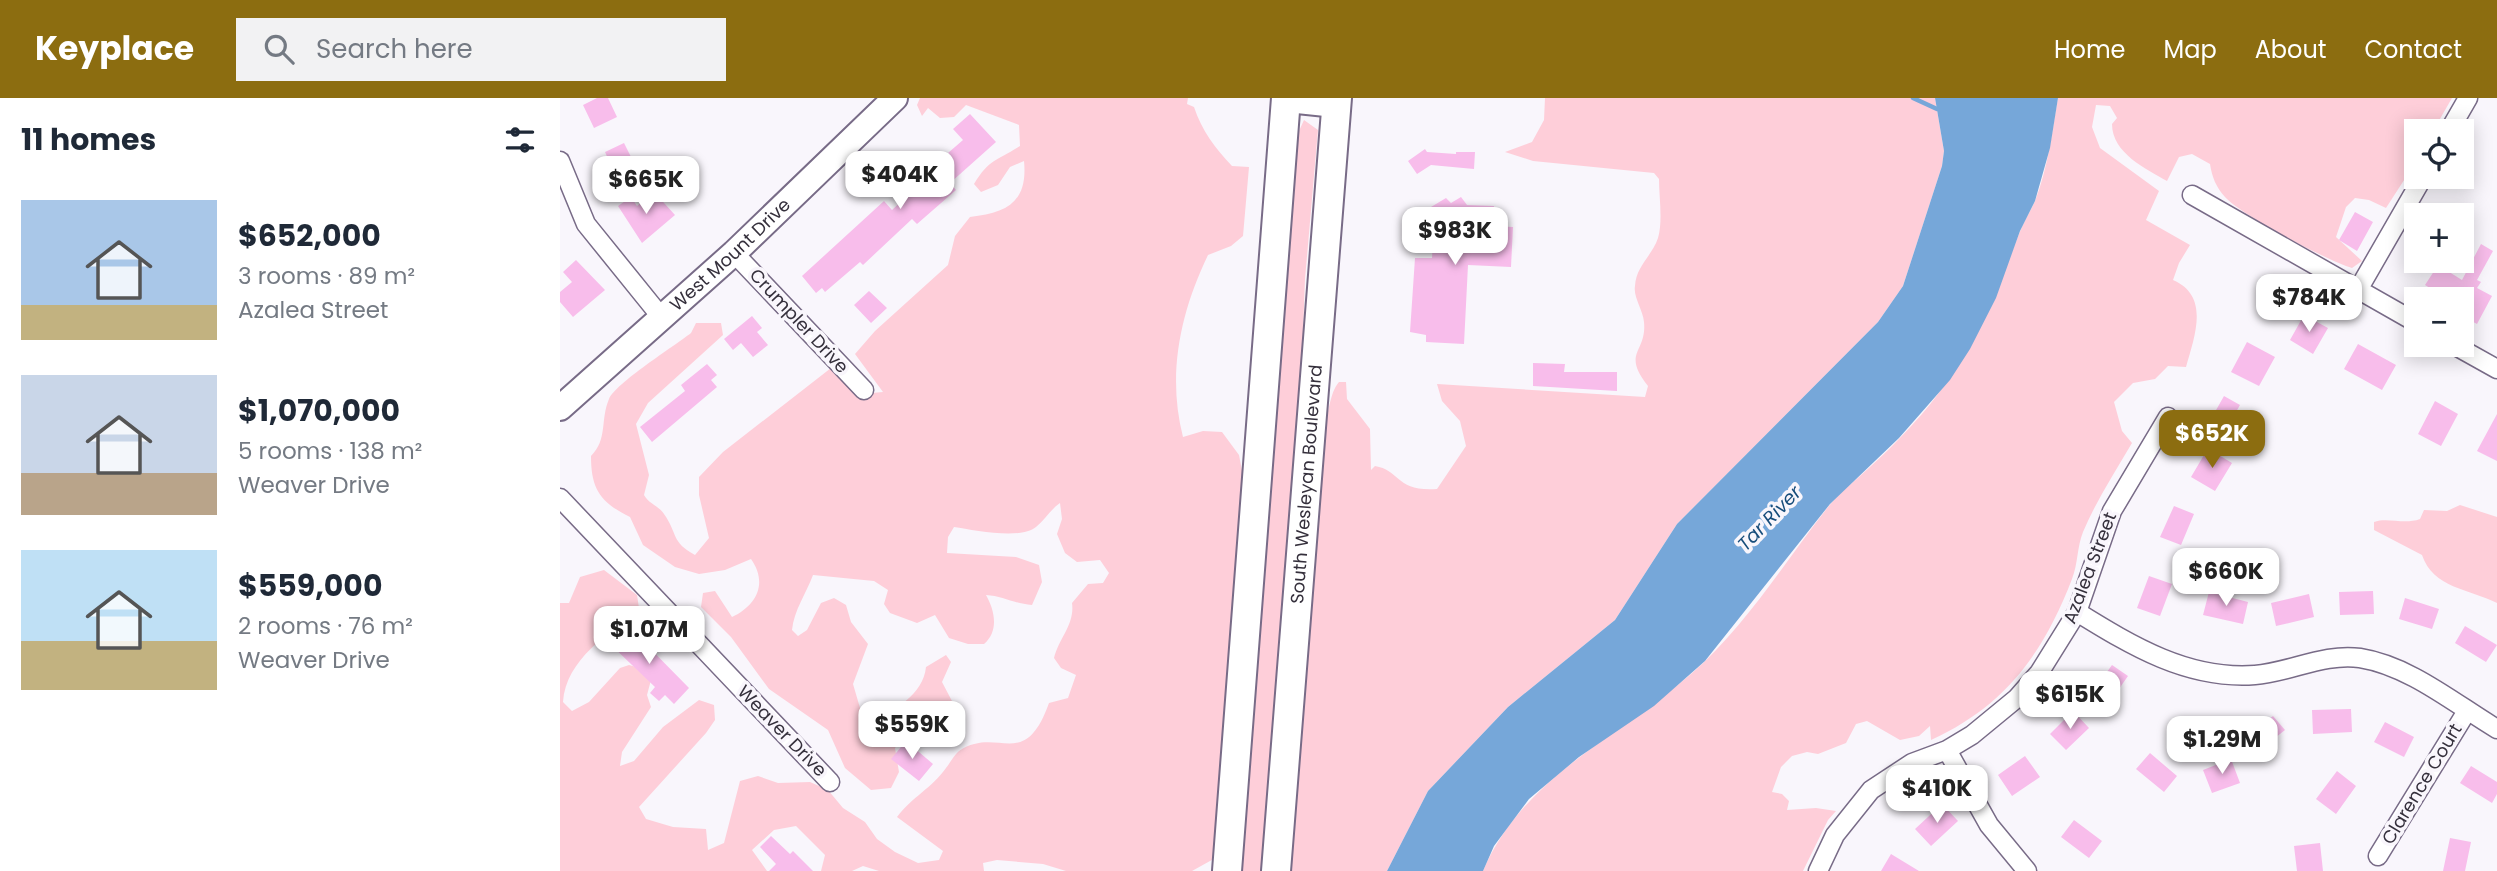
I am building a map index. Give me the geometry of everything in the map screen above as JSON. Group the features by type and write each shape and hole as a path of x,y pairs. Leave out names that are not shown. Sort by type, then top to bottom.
{"highway":[{"path":"1227,871 1287,98 1336,100"},
{"name":"South Wesleyan Boulevard","path":"1276,871 1336,100"}],"main road":[{"name":"West Mount Drive","path":"560,408 734,253 895,98"}],"street":[{"path":"2456,119 2468,98"},
{"path":"560,161 586,224 662,318"},
{"path":"2358,290 2416,189"},
{"path":"2192,195 2404,316"},
{"name":"Crumpler Drive","path":"734,253 864,390"},
{"path":"2474,356 2497,369"},
{"name":"Azalea Street","path":"1818,871 1835,835 1871,790 1912,763 1947,750 1972,735 2017,698 2057,646 2077,612 2112,511 2168,417"},
{"name":"Weaver Drive","path":"560,498 830,782"},
{"path":"2077,612 2149,654 2177,665 2205,671 2256,675 2334,657 2359,658 2402,671 2497,729"},
{"name":"Clarence Court","path":"2378,856 2467,711"},
{"path":"1947,750 1989,825 2027,871"}],"shaded area":[{"path":"920,98 1188,98 1187,104 1194,107 1205,131 1232,166 1249,167 1243,236 1231,246 1208,255 1190,299 1176,367 1178,414 1183,437 1203,431 1222,432 1239,455 1244,481 1229,659 1219,856 1192,871 1066,871 1043,864 997,860 983,863 984,871 879,871 863,866 852,871 821,871 825,855 796,826 774,830 752,850 767,871 560,871 560,603 569,603 580,577 604,570 637,595 639,608 580,660 566,687 563,702 572,711 589,702 620,668 629,665 644,669 651,680 647,695 651,707 622,752 620,766 634,761 663,727 699,700 714,705 715,720 706,733 639,807 646,819 673,827 706,829 708,850 724,843 740,781 758,776 778,783 810,782 828,790 843,808 865,822 877,839 895,852 918,863 939,860 943,851 897,817 940,775 959,751 973,744 986,742 1020,742 1030,736 1040,724 1049,703 1068,698 1076,675 1061,668 1054,658 1056,651 1071,618 1072,603 1088,584 1103,583 1109,573 1100,560 1077,562 1065,553 1057,534 1062,519 1060,503 1029,531 1008,534 954,527 948,537 947,553 1016,557 1039,565 1042,582 1032,605 986,595 992,608 994,627 984,644 968,644 949,638 935,615 917,623 890,613 884,604 888,590 874,581 813,575 792,630 798,636 807,630 821,603 834,598 846,605 851,622 868,644 853,684 865,725 875,726 914,693 924,677 926,667 946,655 951,662 942,682 953,703 947,707 931,702 895,748 899,772 891,788 871,790 845,768 828,730 769,689 731,637 701,607 703,593 715,591 732,617 748,606 759,585 759,576 751,559 725,570 699,574 675,567 643,545 630,517 604,500 595,486 591,456 600,443 609,399 633,375 691,333 696,323 721,323 723,335 648,403 636,424 649,475 644,495 664,514 682,546 695,555 709,538 699,495 699,477 723,452 831,368 860,394 883,392 855,354 875,331 948,265 955,236 970,217 995,212 1012,203 1018,196 1024,175 1024,161 1010,167 998,185 981,192 974,184 985,169 1020,146 1019,125 966,105 954,117 940,118 928,108 922,116 917,105"},
{"path":"1545,98 1935,98 1944,151 1942,166 1903,286 1878,322 1677,524 1615,620 1508,707 1428,791 1387,871 1290,871 1322,432 1333,392 1339,382 1346,382 1347,399 1370,429 1371,470 1375,466 1383,468 1406,484 1424,489 1437,489 1466,446 1460,421 1442,401 1437,384 1645,397 1648,386 1636,366 1644,322 1635,295 1635,286 1638,273 1658,238 1661,217 1659,179 1654,173 1533,161 1505,152 1532,142 1544,120"},
{"path":"2058,98 2452,98 2440,119 2404,119 2404,180 2386,208 2369,200 2355,198 2346,207 2336,237 2362,261 2352,268 2286,237 2248,215 2225,197 2213,178 2210,164 2192,154 2179,157 2167,181 2140,165 2124,152 2118,143 2112,124 2117,118 2110,106 2096,105 2092,127 2100,148 2159,191 2146,220 2190,245 2173,280 2185,287 2192,296 2196,306 2196,330 2186,367 2168,366 2155,379 2133,383 2114,402 2122,431 2132,443 2083,532 2074,573 2061,606 2034,654 2018,675 1980,711 1931,740 1930,726 1919,736 1900,740 1867,721 1856,724 1846,743 1818,754 1807,752 1792,756 1781,767 1772,792 1782,794 1789,801 1787,810 1816,808 1836,811 1828,820 1803,871 1483,871 1500,838 1547,784 1662,697 1711,656 1763,594 1833,502 1897,441 1939,393 1979,328 2035,201 2046,163"},
{"path":"1304,120 1318,130 1305,279 1298,469 1267,871 1237,871 1289,153"},
{"path":"2460,505 2497,517 2497,603 2443,581 2427,566 2422,555 2374,530 2374,522 2414,521 2420,519 2424,510 2447,511"}],"water":[{"name":"Tar River","path":"1935,98 2058,98 2050,148 2035,201 2020,231 1996,298 1970,349 1950,380 1899,438 1830,504 1705,661 1654,706 1579,757 1529,799 1494,846 1483,871 1387,871 1428,791 1508,707 1615,620 1677,524 1878,322 1903,286 1942,166 1944,151"}],"building":[{"path":"597,98 608,98 617,117 594,128 583,105"},
{"path":"970,114 996,142 950,183 956,190 917,224 912,219 863,265 860,262 825,292 822,288 816,293 802,276 884,201 892,210 951,156 948,153 963,140 953,129"},
{"path":"624,143 634,163 614,172 605,152"},
{"path":"1425,149 1427,152 1456,154 1475,152 1474,169 1431,165 1417,174 1408,161"},
{"path":"667,163 676,176 655,190 646,177"},
{"path":"654,192 675,215 642,243 618,206 631,197 637,206"},
{"path":"1461,197 1467,205 1494,206 1493,226 1513,227 1511,267 1468,265 1464,344 1426,342 1426,335 1410,332 1415,258 1432,258 1434,224 1426,210 1446,198 1451,203"},
{"path":"2355,212 2373,222 2357,251 2339,240"},
{"path":"2481,244 2493,251 2477,280 2481,282 2477,288 2492,296 2477,324 2474,322 2474,287 2425,285 2433,273 2451,273 2462,280 2466,273 2474,273 2474,257"},
{"path":"576,260 605,290 573,317 560,302 560,292 572,282 563,272"},
{"path":"869,291 887,308 871,323 854,305"},
{"path":"2304,315 2328,328 2313,354 2290,340"},
{"path":"752,316 762,328 757,332 768,345 753,357 741,343 733,350 724,339"},
{"path":"2247,342 2275,357 2259,386 2231,372"},
{"path":"2358,344 2396,365 2382,390 2344,369"},
{"path":"1533,363 1565,364 1564,372 1617,372 1617,391 1533,386"},
{"path":"707,364 717,375 711,380 717,387 652,442 640,427 685,391 681,385"},
{"path":"2224,396 2240,405 2227,428 2211,419"},
{"path":"2435,401 2458,414 2441,446 2418,434"},
{"path":"2497,414 2497,461 2477,451"},
{"path":"2212,451 2232,463 2215,491 2191,477 2204,455 2208,457"},
{"path":"2174,506 2194,514 2181,545 2160,537"},
{"path":"2149,576 2172,584 2160,616 2137,608"},
{"path":"2373,591 2374,614 2340,615 2339,592"},
{"path":"2209,592 2248,602 2243,624 2203,615"},
{"path":"2309,594 2314,617 2276,626 2271,603"},
{"path":"2405,598 2439,609 2432,629 2399,619"},
{"path":"627,625 689,688 674,704 665,695 659,701 650,693 655,687 609,643"},
{"path":"2465,626 2497,645 2486,662 2455,643"},
{"path":"2112,665 2128,676 2107,706 2091,694"},
{"path":"2351,709 2352,732 2313,734 2312,710"},
{"path":"2073,711 2089,728 2066,750 2050,734"},
{"path":"2273,716 2285,730 2256,753 2245,739"},
{"path":"2385,722 2414,737 2404,757 2374,742"},
{"path":"906,741 933,764 919,781 891,759"},
{"path":"2150,753 2177,776 2164,792 2136,769"},
{"path":"2025,756 2040,777 2012,796 1998,775"},
{"path":"2231,759 2240,783 2212,793 2203,770"},
{"path":"2471,766 2497,782 2497,794 2492,803 2460,783"},
{"path":"2337,771 2356,786 2336,814 2316,799"},
{"path":"1942,804 1958,821 1931,846 1915,829"},
{"path":"2074,820 2102,841 2089,858 2061,837"},
{"path":"771,836 790,854 793,851 813,871 769,871 776,864 760,847"},
{"path":"2450,838 2471,842 2465,871 2443,871"},
{"path":"2320,843 2323,871 2297,871 2294,846"},
{"path":"1891,854 1919,871 1881,871"}],"waterway":[{"path":"1913,98 1937,109"}]}
